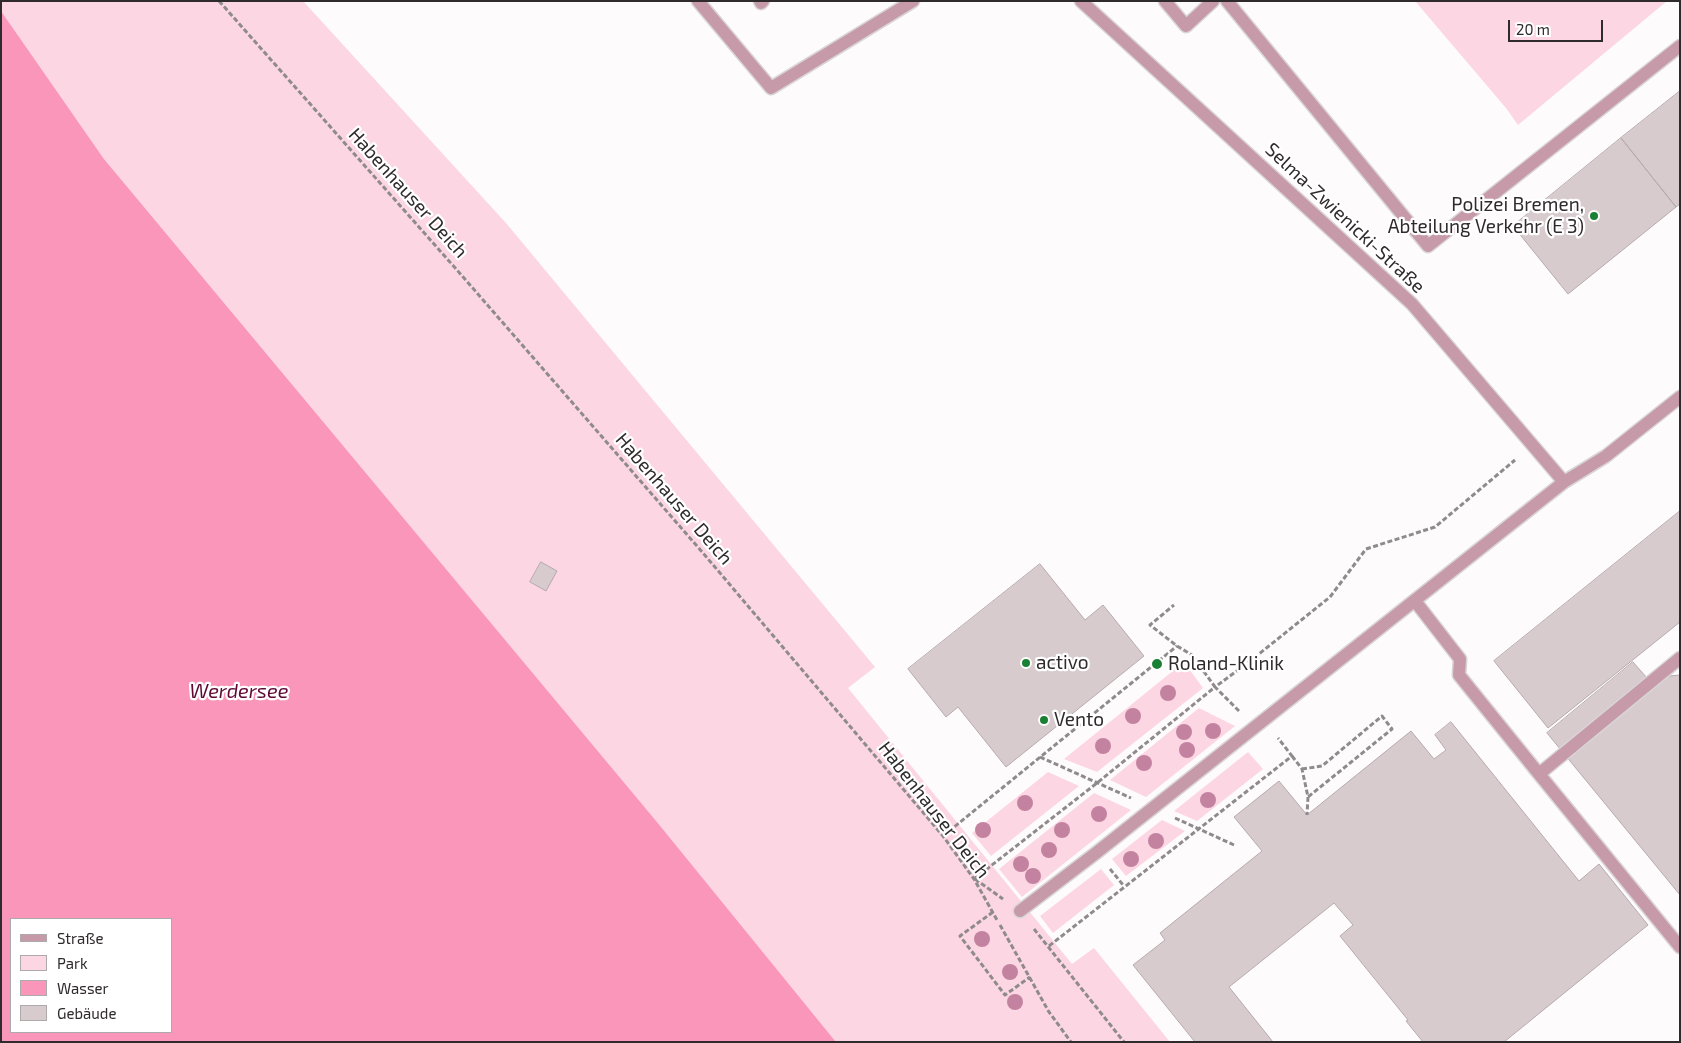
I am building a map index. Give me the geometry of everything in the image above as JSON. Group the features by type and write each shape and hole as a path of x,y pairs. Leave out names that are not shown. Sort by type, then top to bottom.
{"street":[{"path":"698,1 771,88 913,1"},
{"path":"760,1 761,3 764,1"},
{"name":"Selma-Zwienicki-Straße","path":"1082,1 1412,304 1564,482"},
{"path":"1165,1 1186,26 1213,1"},
{"path":"1227,1 1428,246 1680,46"},
{"path":"1020,912 1564,482 1606,456 1680,398"},
{"path":"1414,601 1460,659 1459,675 1680,947"},
{"path":"1539,774 1680,658"}],"path":[{"name":"Habenhauser Deich","path":"219,1 709,560 943,836 974,878 1049,1012 1071,1042"},
{"path":"1124,1042 1020,912 974,878 1097,783 1330,596 1366,549 1435,527 1533,446"},
{"path":"1174,605 1150,625 1192,655 1215,687 1255,727 1276,735 1302,770 1308,797 1307,815"},
{"path":"943,836 1177,646"},
{"path":"1302,770 1322,766 1382,716 1392,729 1308,797"},
{"path":"1049,946 1292,756"},
{"path":"993,912 960,936 1005,995 1030,977"}],"green space":[{"path":"1,1 303,1 506,223 875,667 848,688 1072,964 1094,948 1170,1042 836,1042 657,822 104,159 1,11"},
{"path":"1415,1 1667,1 1518,125 1506,108"},
{"path":"1184,662 1203,688 1097,772 1064,759"},
{"path":"1199,708 1235,726 1146,797 1110,780"},
{"path":"1248,752 1263,769 1197,821 1174,811"},
{"path":"1048,772 1079,786 991,856 972,833"},
{"path":"1094,793 1131,810 1022,897 999,869"},
{"path":"1162,820 1185,831 1126,876 1112,859"},
{"path":"1101,869 1114,885 1053,933 1040,916"}],"water":[{"name":"Werdersee","path":"1,11 104,159 657,822 836,1042 1,1042"}],"building":[{"path":"1680,91 1680,204 1676,207 1621,138"},
{"name":"Polizei Bremen, Abteilung Verkehr (E 3)","path":"1621,138 1676,207 1568,294 1513,226"},
{"path":"1680,511 1680,622 1548,728 1494,661"},
{"path":"541,562 557,571 546,591 530,582"},
{"name":"activo","path":"1040,564 1085,620 1103,605 1144,656 1006,767 958,707 946,717 908,669"},
{"path":"1633,662 1647,678 1680,675 1680,895 1547,733"},
{"path":"1451,722 1579,881 1599,864 1648,925 1504,1042 1423,1042 1406,1021 1408,1020 1340,936 1353,925 1334,903 1229,987 1273,1042 1195,1042 1133,965 1165,940 1160,933 1262,851 1234,817 1279,781 1307,815 1411,731 1434,759 1446,750 1435,735"}],"place":[{"name":"Polizei Bremen, Abteilung Verkehr (E 3)","path":"1594,216"},
{"name":"activo","path":"1026,663"},
{"name":"Roland-Klinik","path":"1157,664"},
{"name":"Vento","path":"1044,720"}]}
